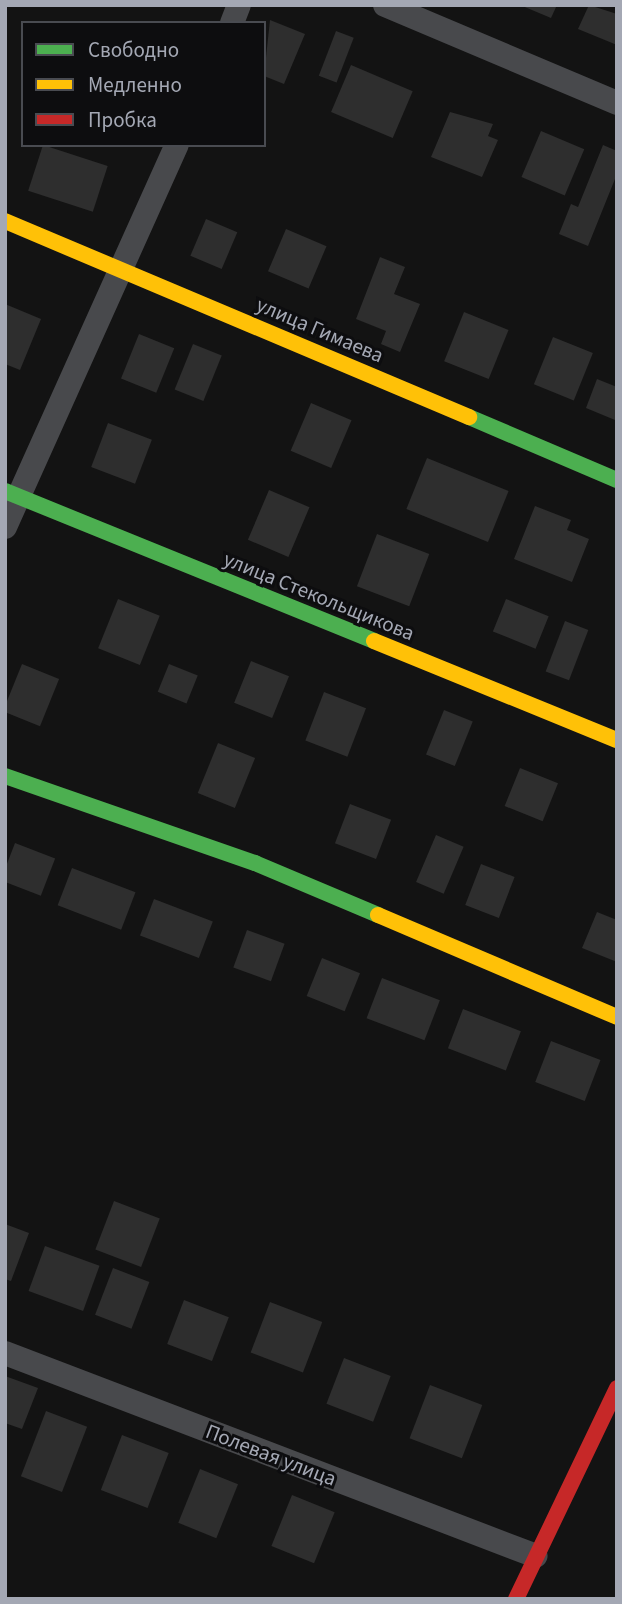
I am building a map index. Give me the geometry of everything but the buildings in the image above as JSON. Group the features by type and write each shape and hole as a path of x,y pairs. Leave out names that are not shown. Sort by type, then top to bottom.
{"street":[{"path":"384,5 617,103"},
{"path":"5,527 12,494 122,269 176,147"},
{"name":"улица Гимаева","path":"5,221 617,480"},
{"name":"улица Стекольщикова","path":"12,494 617,740"},
{"path":"5,776 255,863 617,1017"},
{"name":"Полевая улица","path":"5,1353 536,1556"},
{"path":"516,1599 617,1388"}],"traffic: fast":[{"path":"469,417 617,480"},
{"path":"5,491 374,641"},
{"path":"5,776 255,863 378,915"}],"traffic: slow":[{"path":"5,221 469,417"},
{"path":"374,641 617,740"},
{"path":"378,915 617,1017"}],"traffic: jam":[{"path":"516,1599 617,1388"}]}
